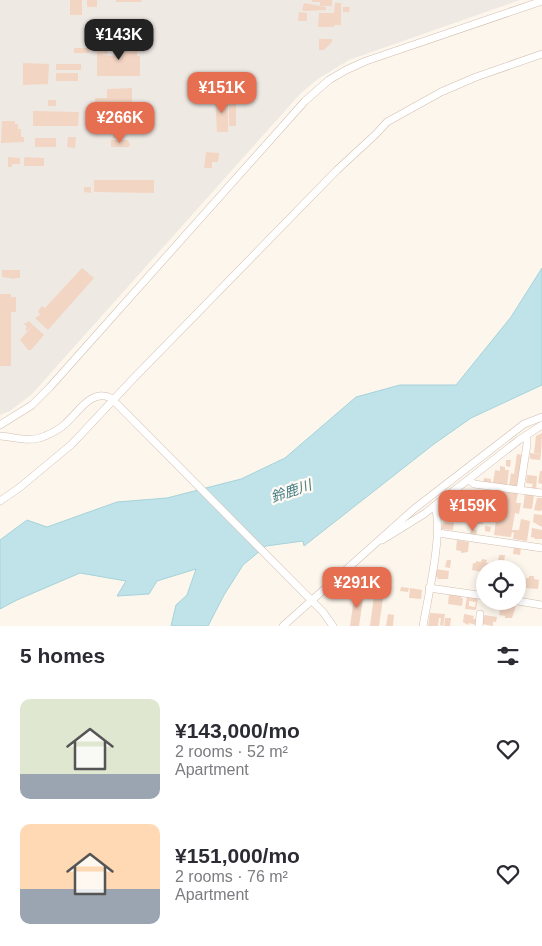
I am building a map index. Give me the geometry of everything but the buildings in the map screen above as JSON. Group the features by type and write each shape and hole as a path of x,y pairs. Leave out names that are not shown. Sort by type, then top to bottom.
{"street":[{"path":"0,425 32,405 50,387 305,101 329,80 346,70 366,62 542,1"},
{"path":"0,501 19,488 72,444 337,170 387,122 441,92 476,77 542,54"},
{"path":"0,436 25,440 43,437 64,426 92,398 97,395 106,395 115,401 323,612 334,626"},
{"path":"283,626 309,599 421,503 524,424 542,418"},
{"path":"378,540 384,540 434,506 542,425"},
{"path":"520,490 528,444 527,435"},
{"path":"469,480 474,484 542,493"},
{"path":"423,626 438,533 437,511 434,506"},
{"path":"438,533 542,548"},
{"path":"430,588 476,595"},
{"path":"526,602 542,605"},
{"path":"479,626 480,614"}],"shaded area":[{"path":"0,0 520,0 349,60 318,79 301,93 32,394 10,411 0,415"}],"water":[{"name":"鈴鹿川","path":"542,268 542,385 471,418 434,444 304,546 303,541 266,546 243,565 224,595 208,626 171,626 176,605 187,595 196,569 157,581 149,594 117,596 126,581 80,573 0,609 0,540 27,520 47,527 117,502 167,498 241,479 285,458 356,397 400,385 456,385 511,317"}]}
